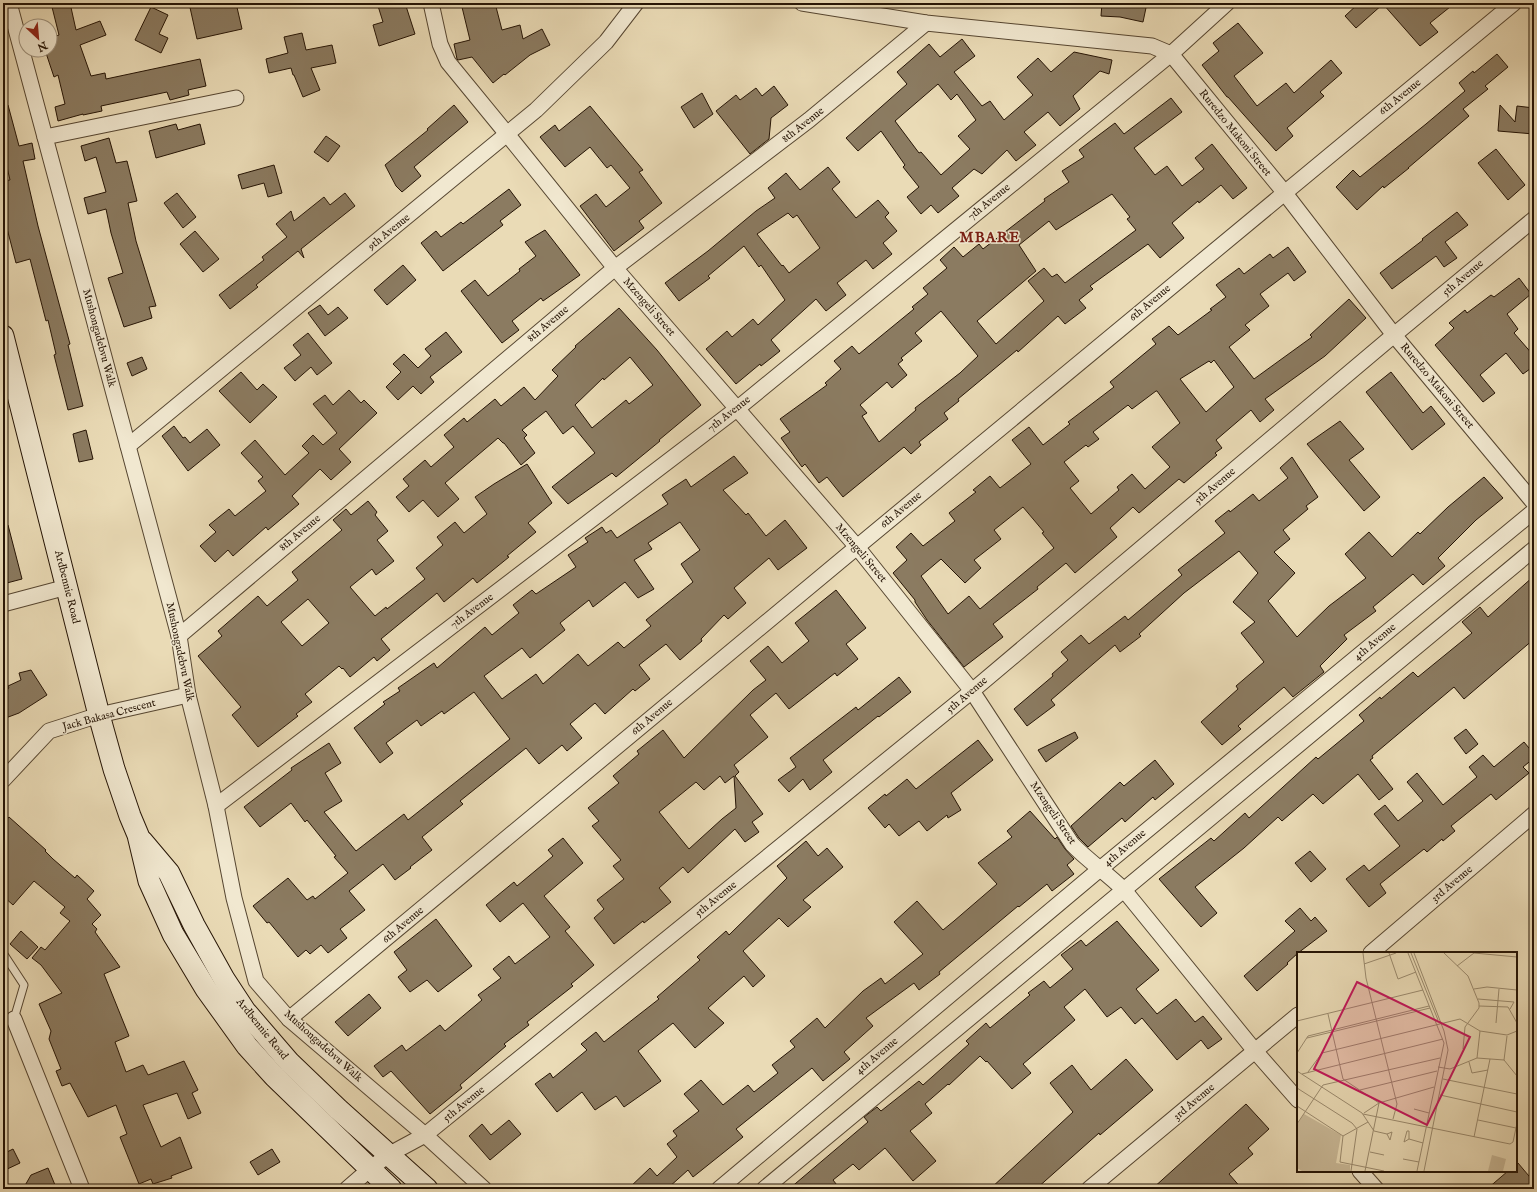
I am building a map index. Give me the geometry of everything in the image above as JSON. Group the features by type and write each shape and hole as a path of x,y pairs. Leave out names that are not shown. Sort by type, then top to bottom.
{"main road":[{"name":"Ardbennie Road","path":"3,336 9,390 67,587 99,715 117,776 138,836 150,881 174,934 206,989 247,1046 275,1077 392,1189"},
{"name":"Ardbennie Road","path":"138,836 169,873 194,925 224,979 245,1011 289,1062 388,1155 427,1189"}],"street":[{"name":"Mushongadebvu Walk","path":"9,3 178,636 188,695 216,806 234,898 256,981 290,1019 425,1135 484,1189"},
{"name":"Mzengeli Street","path":"431,3 440,44 448,62 508,134 615,268 857,546 972,691 1066,836 1083,856 1124,890 1255,1051 1297,1099"},
{"name":"9th Avenue","path":"128,446 536,110 606,42 636,3"},
{"name":"Ruredzo Makoni Street","path":"802,3 926,23 1152,46 1171,54 1284,192 1394,335 1534,503"},
{"name":"7th Avenue","path":"216,806 738,408 1171,54 1226,3"},
{"name":"6th Avenue","path":"290,1019 857,546 1514,3"},
{"name":"8th Avenue","path":"178,636 615,268 809,120 926,23"},
{"path":"46,137 236,98"},
{"name":"5th Avenue","path":"347,1189 388,1155 425,1135 972,691 1394,335 1534,219"},
{"name":"4th Avenue","path":"719,1189 1100,869 1534,511"},
{"path":"764,1189 1534,549"},
{"path":"3,604 67,587"},
{"name":"Jack Bakasa Crescent","path":"3,780 48,731 99,715 188,695"},
{"name":"3rd Avenue","path":"1371,952 1534,814"},
{"name":"3rd Avenue","path":"1089,1189 1297,1016"},
{"path":"14,1019 82,1189"},
{"path":"1361,1172 1376,1189"}],"lane":[{"path":"3,953 24,986 14,1019"}],"building":[{"path":"51,3 70,3 76,30 100,21 106,35 80,45 91,76 105,73 106,79 200,59 206,86 188,90 189,95 170,100 167,92 101,106 102,111 83,114 58,121 55,107 65,104 58,75 54,77 48,58 58,58 58,18 55,18"},
{"path":"189,3 236,3 242,29 197,39"},
{"path":"386,3 405,3 415,34 379,46 373,25 383,22 378,6"},
{"path":"461,3 495,3 502,30 520,25 523,39 542,29 550,45 530,55 493,83 472,57 457,59 454,44 470,40"},
{"path":"1102,3 1147,3 1143,22 1120,17 1101,16"},
{"path":"1359,3 1455,3 1430,23 1438,32 1420,46 1383,4 1356,28 1345,16"},
{"path":"151,7 168,15 159,34 168,38 161,53 135,40"},
{"path":"1238,23 1263,53 1234,76 1257,106 1286,83 1294,93 1331,60 1342,73 1320,92 1324,96 1287,128 1293,136 1276,151 1227,97 1202,65 1219,51 1213,43"},
{"path":"302,33 306,50 332,45 336,63 311,68 320,90 303,97 291,68 269,73 266,59 288,53 284,37"},
{"path":"962,39 975,56 954,72 982,106 990,101 1004,120 1033,95 1017,77 1038,58 1051,72 1074,52 1112,60 1109,74 1100,71 1073,96 1080,109 1060,126 1048,112 1024,132 1036,145 1016,161 1007,150 982,174 974,169 952,188 959,196 938,213 931,205 921,214 907,197 919,187 903,167 905,165 881,131 858,151 846,138 907,84 897,72 929,44 940,57","holes":["938,84 951,100 957,94 976,120 958,136 970,149 941,175 921,152 919,153 895,121"]},
{"path":"1497,54 1508,67 1485,86 1488,89 1463,109 1469,116 1409,168 1384,188 1383,186 1357,210 1336,187 1353,170 1360,177 1426,124 1465,91 1459,83"},
{"path":"774,86 788,105 771,118 769,139 750,154 716,111 736,95 740,100 756,88 762,96"},
{"path":"702,93 713,114 694,128 681,107"},
{"path":"1171,98 1182,112 1134,148 1155,175 1167,166 1182,186 1204,169 1195,158 1212,144 1247,188 1233,199 1221,185 1199,203 1198,201 1172,223 1184,238 1160,258 1148,244 1090,286 1093,289 1079,300 1086,308 1065,324 1058,316 1018,352 1017,350 958,399 959,401 944,413 948,419 919,442 921,445 911,454 904,447 843,497 827,477 819,483 805,464 802,467 781,438 790,432 780,419 827,385 825,383 841,369 834,361 852,346 859,354 914,309 912,307 928,294 923,288 947,268 940,260 954,247 963,257 979,244 983,249 1045,201 1044,199 1069,182 1062,171 1084,157 1079,150 1115,123 1124,134","holes":["1112,194 1130,217 1127,219 1136,230 1065,283 1057,274 1052,277 1044,268 1028,281 1044,301 996,344 977,321 1036,271 1019,245 1049,221 1056,230","941,311 978,356 960,373 915,408 916,410 879,442 862,416 867,413 860,405 887,382 892,388 907,375 898,364 903,360 901,358 922,341 915,333"]},
{"path":"8,105 19,146 32,143 35,159 23,161 38,226 70,344 68,345 83,406 68,410 54,355 56,354 48,320 46,321 30,259 16,263 3,213 3,181 10,180 3,150 3,106"},
{"path":"454,105 468,122 414,167 421,176 402,192 396,186 385,165 428,130 427,129"},
{"path":"1500,105 1515,122 1517,106 1534,108 1534,134 1498,131"},
{"path":"590,106 643,170 639,172 662,203 639,221 644,228 614,251 580,206 596,194 606,207 630,188 611,165 607,168 590,147 565,167 540,137 555,125 559,131"},
{"path":"176,124 178,130 200,124 205,144 156,158 149,131"},
{"path":"326,136 340,146 328,162 314,152"},
{"path":"109,138 116,163 127,161 137,201 128,203 136,241 156,306 149,307 152,318 124,327 108,278 123,273 111,233 106,209 88,214 84,198 106,192 96,157 85,161 81,146"},
{"path":"1496,149 1525,185 1508,200 1478,163"},
{"path":"274,165 282,193 268,197 264,183 242,189 238,175"},
{"path":"828,167 840,182 832,189 856,218 878,200 889,213 885,217 897,231 883,243 892,254 873,269 866,260 837,283 846,295 826,311 816,299 771,340 780,351 761,366 760,364 736,384 706,349 727,331 732,337 753,319 758,325 785,300 761,265 759,267 744,246 708,276 710,278 679,301 665,283 708,251 756,211 775,198 768,188 786,173 800,190","holes":["788,213 793,218 797,215 820,248 789,273 757,234"]},
{"path":"509,189 521,205 500,221 503,225 443,271 421,243 436,231 441,237 461,222 463,224"},
{"path":"177,193 196,217 183,228 164,203"},
{"path":"345,193 355,206 301,249 304,258 298,251 256,285 258,287 230,309 219,295 264,260 262,257 287,237 276,224 291,211 294,221 324,197 330,205"},
{"path":"1457,212 1468,225 1445,242 1457,258 1444,267 1436,256 1392,289 1380,273"},
{"path":"545,230 580,275 543,301 541,298 512,321 519,330 502,343 461,291 475,280 488,296 520,271 519,269 536,256 525,242"},
{"path":"195,231 219,259 203,272 180,244"},
{"path":"1288,247 1306,272 1294,281 1288,273 1260,294 1269,306 1245,325 1250,330 1229,347 1254,379 1312,337 1310,335 1349,299 1366,318 1325,356 1265,399 1274,410 1260,422 1251,410 1216,440 1222,448 1215,453 1217,455 1184,483 1179,479 1139,513 1133,507 1110,528 1117,537 1075,573 1066,563 1037,587 1038,589 993,624 1003,637 964,667 927,620 915,600 893,573 907,560 896,547 911,533 923,546 955,521 949,513 976,492 973,490 990,476 1000,488 1031,464 1012,440 1029,427 1043,445 1070,424 1068,422 1114,387 1110,382 1156,344 1152,339 1169,326 1178,335 1212,310 1210,309 1226,297 1216,285 1239,268 1244,274 1270,254 1273,258","holes":["1214,360 1234,387 1206,412 1180,379 1209,361 1211,363","1157,391 1180,423 1152,447 1170,467 1145,489 1132,474 1117,487 1119,490 1091,514 1070,488 1079,481 1064,462 1086,445 1088,447 1099,439 1093,432 1128,405 1132,409","1023,507 1044,532 1042,533 1054,548 980,609 969,596 948,614 921,576 941,559 965,583 981,568 974,560 1001,539 994,530"]},
{"path":"403,265 416,280 387,305 374,290"},
{"path":"1519,278 1531,294 1507,314 1518,329 1514,333 1534,356 1534,366 1523,374 1506,353 1480,375 1495,393 1483,402 1435,345 1454,328 1449,323 1465,310 1467,313 1491,295 1494,297"},
{"path":"320,305 328,315 338,307 348,318 325,336 308,313"},
{"path":"619,308 657,350 701,405 616,477 612,473 568,504 552,487 595,453 573,426 563,434 546,411 522,430 527,435 524,438 535,453 521,465 504,443 498,438 445,483 459,499 438,517 423,500 409,512 396,497 409,486 403,479 425,460 431,467 454,447 444,435 464,418 467,422 495,399 501,406 524,387 535,400 558,376 552,370 576,347 575,346","holes":["630,357 653,385 629,404 626,400 592,428 575,405 603,378 604,380"]},
{"path":"446,332 462,352 430,377 434,382 421,394 413,386 398,400 386,387 401,372 393,364 404,354 418,368 431,356 425,349"},
{"path":"308,333 332,363 317,375 311,367 295,381 284,368 301,355 293,345"},
{"path":"142,357 147,369 132,376 127,363"},
{"path":"241,372 257,390 263,384 277,397 250,423 219,391"},
{"path":"1391,372 1423,413 1431,406 1445,424 1412,450 1366,392"},
{"path":"349,390 361,403 364,400 377,413 339,449 351,462 331,480 320,469 292,496 299,504 268,530 266,527 233,556 228,550 215,562 200,546 216,532 209,525 229,509 235,516 266,491 258,481 263,477 241,453 255,440 285,475 309,453 302,446 313,435 323,445 337,433 313,404 325,395 333,405"},
{"path":"1340,421 1364,449 1349,460 1380,497 1364,511 1307,444"},
{"path":"174,426 183,438 185,437 190,443 207,429 220,445 188,471 162,436"},
{"path":"86,430 93,459 79,462 73,434"},
{"path":"734,456 748,473 723,490 746,515 748,513 766,536 785,520 807,548 778,570 769,558 734,588 746,603 728,619 724,615 701,639 702,641 680,660 666,644 639,665 650,679 635,691 633,689 605,714 595,703 570,724 582,738 567,751 562,745 539,764 526,748 460,801 463,804 422,837 432,850 410,867 411,868 395,880 383,864 349,891 365,910 340,929 347,938 328,953 321,945 310,954 306,950 298,957 269,922 267,923 253,906 288,878 307,900 313,896 315,899 348,873 334,857 336,856 307,820 305,822 291,803 260,827 244,807 292,770 291,768 329,743 341,763 325,773 342,801 324,812 356,851 404,814 408,820 510,739 474,692 444,714 442,711 421,726 417,720 386,743 393,753 380,763 354,728 385,704 383,702 400,691 398,688 434,663 437,668 485,627 492,635 519,613 513,605 532,590 536,594 576,567 568,555 588,542 585,538 602,527 606,533 611,530 617,538 668,504 662,495 686,479 691,487","holes":["680,522 700,550 681,564 693,582 646,620 651,626 624,648 618,642 588,666 578,654 543,684 536,674 502,699 484,676 522,648 530,658 565,630 560,623 589,600 593,607 625,582 638,598 654,589 634,560 652,549 648,543"]},
{"path":"1292,457 1318,497 1306,506 1308,509 1283,530 1290,539 1274,552 1295,573 1268,601 1297,637 1329,606 1366,578 1345,554 1369,532 1392,557 1418,532 1420,534 1448,507 1484,477 1503,498 1476,520 1438,558 1445,566 1423,585 1413,574 1373,607 1376,611 1344,635 1347,639 1320,666 1324,672 1293,697 1284,687 1238,726 1241,729 1222,745 1201,722 1238,689 1236,686 1264,662 1241,633 1255,622 1233,602 1258,573 1239,551 1184,593 1139,634 1141,636 1120,652 1115,645 1051,700 1055,705 1027,726 1014,709 1053,676 1052,674 1068,660 1061,652 1081,635 1089,644 1125,616 1128,620 1182,575 1178,570 1225,533 1215,521 1229,510 1230,512 1253,494 1259,501 1288,478 1280,468"},
{"path":"527,464 552,503 528,523 536,532 507,556 509,557 477,583 473,578 444,602 437,593 381,639 390,650 377,661 374,657 350,677 343,668 342,669 339,666 305,694 312,702 296,714 298,716 258,747 232,715 241,707 198,656 222,636 218,631 258,596 267,606 298,580 292,572 342,530 333,520 346,509 351,515 368,501 377,512 375,515 388,531 377,540 394,561 376,575 372,569 350,587 375,616 386,607 387,609 425,579 416,568 443,545 437,537 455,522 464,533 487,514 475,497","holes":["308,599 329,623 302,646 281,622"]},
{"path":"8,525 22,579 3,584 3,526"},
{"path":"1534,576 1534,639 1464,699 1454,687 1372,756 1373,758 1370,760 1393,789 1379,800 1358,774 1323,804 1313,794 1282,821 1278,817 1244,848 1195,887 1217,913 1201,927 1159,879 1211,838 1214,841 1245,813 1249,818 1316,757 1318,759 1364,721 1359,715 1380,697 1381,699 1413,672 1418,677 1472,633 1462,622 1480,607 1488,617"},
{"path":"836,590 866,628 846,644 858,659 837,676 835,673 789,709 776,693 750,715 768,737 734,765 739,772 735,776 763,814 752,822 759,832 745,842 735,829 688,873 683,867 659,888 671,902 644,923 643,921 614,944 594,918 604,909 597,900 624,879 613,866 621,860 592,826 599,821 588,808 619,783 613,776 639,754 637,751 663,730 684,758 753,690 766,680 750,661 768,646 782,663 809,641 795,623","holes":["720,776 725,783 734,776 736,808 689,849 659,812 696,782 704,790"]},
{"path":"31,670 47,695 19,713 3,719 3,691 9,688 8,686 21,680 19,673"},
{"path":"899,677 911,692 823,760 832,772 810,790 803,779 789,792 778,780 796,767 790,758 856,707 858,710"},
{"path":"1466,729 1478,744 1466,754 1454,738"},
{"path":"1075,732 1078,738 1046,762 1038,750"},
{"path":"978,740 993,760 951,793 961,810 948,818 947,815 927,831 919,821 899,836 889,824 885,828 868,808 907,779 916,789"},
{"path":"1524,742 1534,754 1534,758 1523,767 1529,773 1496,800 1491,794 1451,826 1455,831 1443,841 1442,839 1427,852 1424,849 1380,884 1386,893 1369,907 1346,879 1364,865 1369,871 1400,846 1374,814 1385,805 1398,821 1423,801 1407,782 1417,773 1443,805 1477,777 1469,767 1483,755 1494,767"},
{"path":"1155,760 1174,784 1155,800 1153,797 1125,822 1122,818 1088,847 1079,838 1071,826 1120,782 1124,786"},
{"path":"1030,811 1055,839 1057,837 1074,859 1067,865 1074,874 1052,891 1047,884 1019,907 1018,906 939,972 940,974 919,990 914,983 866,1018 873,1026 844,1052 850,1059 823,1081 812,1068 736,1129 743,1137 693,1177 688,1170 668,1188 669,1189 628,1189 650,1168 657,1176 677,1157 667,1144 677,1136 673,1131 699,1111 684,1094 701,1080 723,1105 748,1085 754,1092 778,1073 772,1065 795,1047 790,1041 817,1018 825,1028 863,991 881,978 885,984 923,954 894,922 917,901 943,930 997,884 978,863 1012,837 1007,831"},
{"path":"9,817 46,850 45,851 53,859 75,878 77,875 94,891 87,899 101,915 92,924 97,929 95,932 120,967 104,974 129,1036 115,1042 126,1072 143,1065 148,1075 184,1061 198,1090 192,1093 201,1113 188,1119 177,1093 143,1105 161,1147 180,1137 192,1168 171,1176 172,1178 153,1184 151,1179 139,1184 120,1137 127,1134 116,1105 88,1117 70,1083 62,1086 56,1071 61,1069 49,1039 51,1031 39,1004 62,993 41,965 32,958 41,947 45,950 70,921 60,913 65,907 34,881 13,905 3,896 3,824"},
{"path":"563,838 583,863 544,896 570,927 565,931 594,965 571,984 573,986 527,1022 529,1025 504,1044 506,1046 460,1085 462,1088 430,1114 391,1071 383,1077 374,1066 402,1045 406,1051 440,1025 445,1031 482,1000 478,995 501,978 493,969 509,956 515,964 550,937 523,903 500,922 486,905 514,882 517,886 553,856 548,850"},
{"path":"806,841 818,856 827,848 843,867 803,900 811,907 788,927 779,918 743,951 765,976 753,987 744,976 708,1008 724,1023 695,1048 673,1023 638,1051 661,1081 624,1107 616,1096 595,1110 582,1092 557,1112 535,1084 550,1073 553,1078 587,1050 581,1044 596,1032 604,1042 659,999 657,997 700,960 697,957 726,931 729,935 787,878 777,866"},
{"path":"1310,851 1326,869 1311,882 1295,863"},
{"path":"1300,908 1311,921 1315,917 1327,931 1299,952 1297,952 1297,954 1287,963 1288,964 1257,991 1244,976 1295,931 1285,921"},
{"path":"436,919 472,966 438,992 427,980 410,992 398,977 407,970 394,952"},
{"path":"1117,921 1159,970 1136,989 1157,1014 1176,999 1195,1022 1203,1016 1222,1039 1208,1049 1201,1040 1177,1060 1142,1018 1135,1024 1121,1007 1107,1017 1085,989 1064,1007 1075,1020 1023,1064 1031,1073 1012,1089 987,1061 986,1062 980,1056 949,1085 948,1084 925,1104 932,1113 910,1131 936,1161 913,1181 885,1148 859,1170 853,1164 833,1180 840,1189 789,1189 868,1122 864,1117 877,1107 881,1111 919,1081 923,1085 969,1044 966,1041 986,1023 990,1028 1030,995 1028,993 1044,981 1050,988 1073,969 1061,955 1081,940 1086,946"},
{"path":"21,931 38,947 27,959 10,944"},
{"path":"369,994 381,1008 348,1036 335,1022"},
{"path":"1126,1059 1153,1090 1100,1135 1099,1133 1036,1189 990,1189 1073,1112 1050,1083 1072,1065 1091,1090"},
{"path":"1246,1104 1269,1129 1248,1148 1253,1154 1229,1174 1242,1189 1152,1189"},
{"path":"509,1120 521,1134 490,1160 469,1136 482,1124 491,1135"},
{"path":"13,1149 20,1163 3,1171 3,1154"},
{"path":"272,1149 280,1162 258,1175 250,1162"},
{"path":"1517,1164 1534,1182 1534,1189 1487,1189 1507,1172 1517,1172"},
{"path":"48,1168 55,1185 45,1189 23,1189 31,1175"}],"district":[{"name":"MBARE","path":"990,237"}]}
